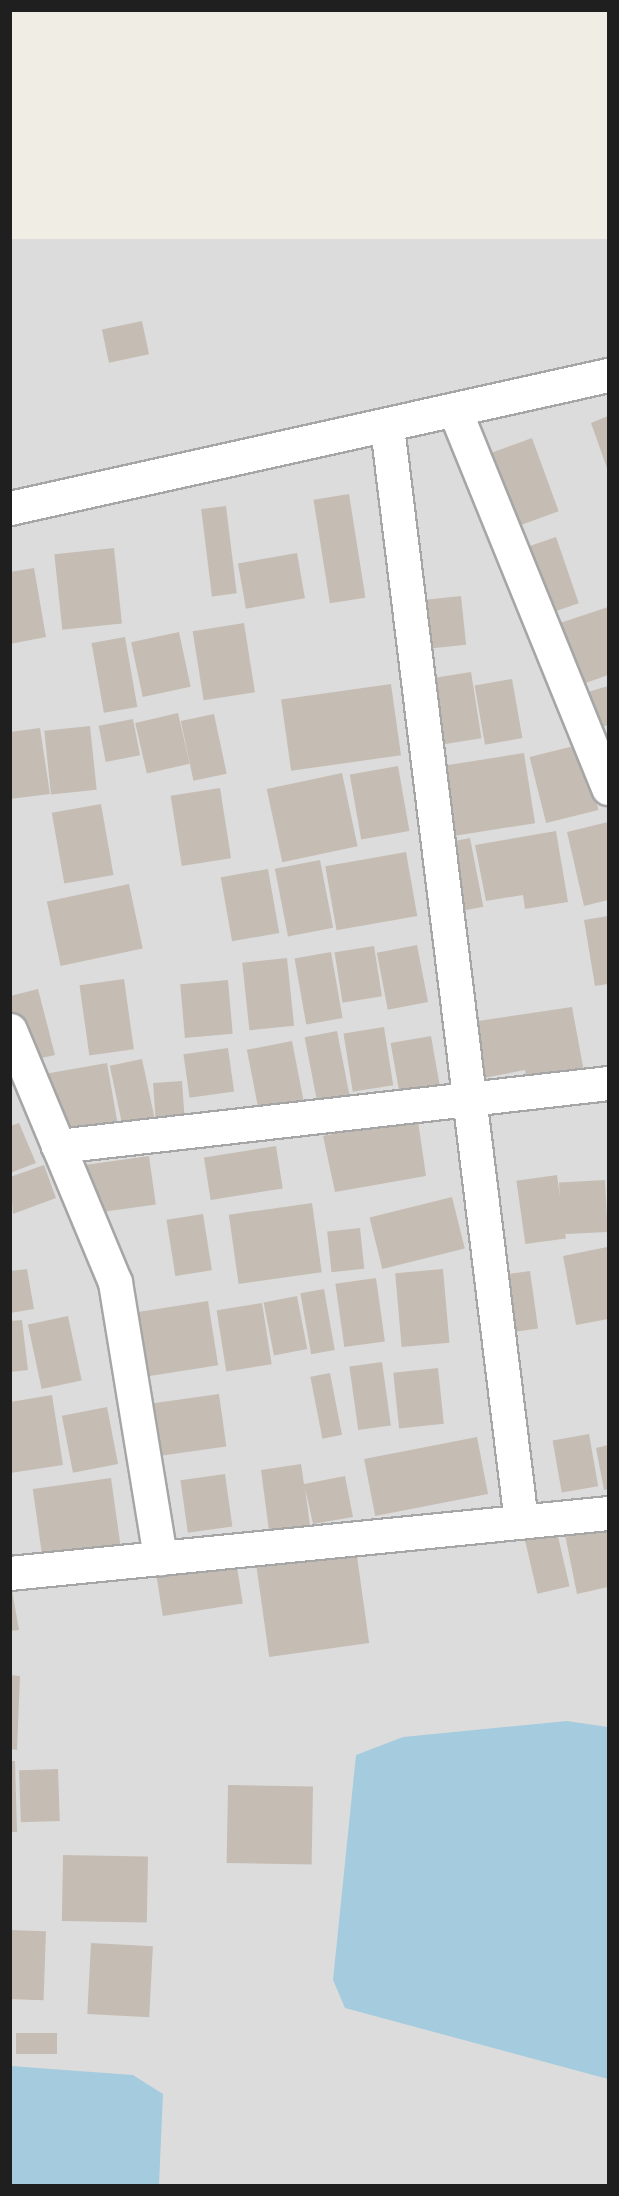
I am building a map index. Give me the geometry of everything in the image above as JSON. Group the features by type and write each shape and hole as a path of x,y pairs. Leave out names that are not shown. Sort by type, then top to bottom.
{"street":[{"path":"10,508 387,427 609,375"},
{"path":"454,411 609,788"},
{"path":"387,427 521,1522"},
{"path":"10,1030 115,1282 160,1558"},
{"path":"58,1146 609,1083"},
{"path":"10,1573 609,1513"}],"shaded area":[{"path":"10,239 608,239 608,2185 10,2185"}],"water":[{"path":"567,1721 608,1727 608,2079 345,2008 333,1980 356,1755 403,1737"},
{"path":"11,2066 133,2075 163,2094 159,2185 11,2185"}],"building":[{"path":"142,321 149,354 109,363 102,330"},
{"path":"608,416 608,471 591,423"},
{"path":"532,438 559,511 503,531 477,458"},
{"path":"349,494 365,598 330,603 313,500"},
{"path":"226,506 237,593 212,596 201,509"},
{"path":"556,537 579,603 532,619 509,553"},
{"path":"114,548 122,624 62,630 54,554"},
{"path":"297,553 305,598 246,609 238,563"},
{"path":"34,568 46,637 10,644 10,572"},
{"path":"461,596 466,645 397,652 391,603"},
{"path":"608,607 608,675 569,689 548,627"},
{"path":"244,623 255,692 204,700 193,631"},
{"path":"179,632 191,687 143,697 131,642"},
{"path":"125,637 137,707 104,713 92,643"},
{"path":"471,672 481,738 412,749 402,683"},
{"path":"512,679 522,738 485,745 475,686"},
{"path":"391,684 401,755 291,771 281,699"},
{"path":"608,686 608,725 589,731 578,695"},
{"path":"178,713 190,764 147,774 135,723"},
{"path":"214,714 227,774 193,781 181,721"},
{"path":"133,719 140,755 106,762 99,726"},
{"path":"90,726 97,790 51,794 44,731"},
{"path":"40,728 50,794 10,799 10,732"},
{"path":"582,744 598,810 546,823 530,757"},
{"path":"524,753 535,823 449,837 438,767"},
{"path":"398,766 409,831 361,840 350,775"},
{"path":"342,773 358,846 282,862 267,789"},
{"path":"220,788 231,858 182,866 171,796"},
{"path":"101,804 114,875 64,884 52,813"},
{"path":"608,822 608,900 584,906 567,832"},
{"path":"556,831 568,902 525,909 523,895 486,901 475,845"},
{"path":"470,838 483,907 443,915 430,846"},
{"path":"406,852 417,916 337,930 325,866"},
{"path":"320,860 333,928 288,937 275,869"},
{"path":"268,869 279,933 232,941 221,877"},
{"path":"129,884 143,949 61,966 47,901"},
{"path":"608,916 608,984 595,986 584,920"},
{"path":"417,945 428,1002 388,1010 377,953"},
{"path":"374,946 382,996 342,1003 334,952"},
{"path":"331,952 343,1018 306,1024 295,958"},
{"path":"287,958 294,1026 249,1030 242,963"},
{"path":"124,979 134,1049 89,1056 79,985"},
{"path":"228,980 233,1034 185,1038 180,984"},
{"path":"38,989 55,1055 14,1064 10,996"},
{"path":"572,1007 585,1077 527,1085 525,1070 468,1081 458,1024"},
{"path":"384,1027 393,1085 353,1092 344,1033"},
{"path":"337,1031 352,1106 319,1112 305,1037"},
{"path":"431,1036 440,1088 400,1095 391,1043"},
{"path":"292,1041 304,1101 258,1110 247,1050"},
{"path":"228,1048 234,1092 190,1098 183,1054"},
{"path":"142,1059 156,1124 123,1130 110,1066"},
{"path":"107,1063 118,1128 46,1141 34,1076"},
{"path":"182,1081 185,1123 156,1125 153,1083"},
{"path":"416,1107 426,1176 335,1192 323,1136 377,1125"},
{"path":"19,1123 36,1163 10,1173 10,1126"},
{"path":"276,1146 283,1188 211,1200 204,1157"},
{"path":"149,1156 156,1205 89,1214 83,1165"},
{"path":"44,1165 56,1198 13,1214 10,1177"},
{"path":"557,1175 566,1238 525,1244 516,1181"},
{"path":"605,1180 608,1232 562,1234 559,1182"},
{"path":"452,1197 465,1248 382,1269 370,1218"},
{"path":"312,1203 322,1272 239,1284 229,1215"},
{"path":"203,1214 212,1270 175,1276 166,1220"},
{"path":"360,1228 364,1269 331,1272 327,1231"},
{"path":"607,1247 608,1319 576,1325 563,1256"},
{"path":"27,1269 34,1309 10,1313 10,1271"},
{"path":"443,1269 449,1343 402,1347 395,1273"},
{"path":"530,1271 538,1328 499,1334 491,1276"},
{"path":"376,1278 385,1341 344,1347 335,1284"},
{"path":"324,1289 335,1350 311,1354 300,1293"},
{"path":"297,1296 307,1349 274,1355 264,1302"},
{"path":"208,1301 218,1365 132,1379 122,1315"},
{"path":"262,1303 272,1364 226,1371 217,1310"},
{"path":"68,1316 82,1381 42,1389 28,1325"},
{"path":"22,1320 28,1370 10,1372 10,1321"},
{"path":"382,1362 391,1425 358,1430 349,1367"},
{"path":"438,1368 444,1424 399,1428 393,1373"},
{"path":"330,1373 342,1435 322,1439 310,1377"},
{"path":"219,1394 226,1446 146,1458 139,1405"},
{"path":"52,1395 63,1465 10,1473 10,1402"},
{"path":"107,1407 118,1464 73,1473 62,1416"},
{"path":"589,1434 598,1486 562,1493 553,1440"},
{"path":"477,1437 488,1494 375,1516 364,1459"},
{"path":"608,1445 608,1489 604,1490 596,1448"},
{"path":"301,1464 304,1484 345,1476 353,1517 313,1524 305,1488 310,1525 269,1531 261,1470"},
{"path":"225,1474 232,1526 188,1533 180,1480"},
{"path":"111,1478 120,1544 42,1555 33,1489"},
{"path":"608,1510 608,1587 577,1594 562,1520"},
{"path":"554,1519 570,1586 537,1594 522,1526"},
{"path":"354,1535 369,1643 269,1657 254,1549"},
{"path":"235,1554 243,1603 163,1616 155,1567"},
{"path":"10,1579 19,1630 10,1631"},
{"path":"10,1675 20,1676 17,1750 10,1749"},
{"path":"10,1761 15,1761 17,1832 10,1832"},
{"path":"58,1769 60,1821 21,1822 19,1770"},
{"path":"228,1785 313,1786 312,1864 227,1863"},
{"path":"63,1855 148,1856 147,1922 62,1921"},
{"path":"10,1930 46,1931 44,2000 10,1999"},
{"path":"91,1943 153,1946 149,2017 87,2014"},
{"path":"16,2033 57,2033 57,2054 16,2054"}]}
